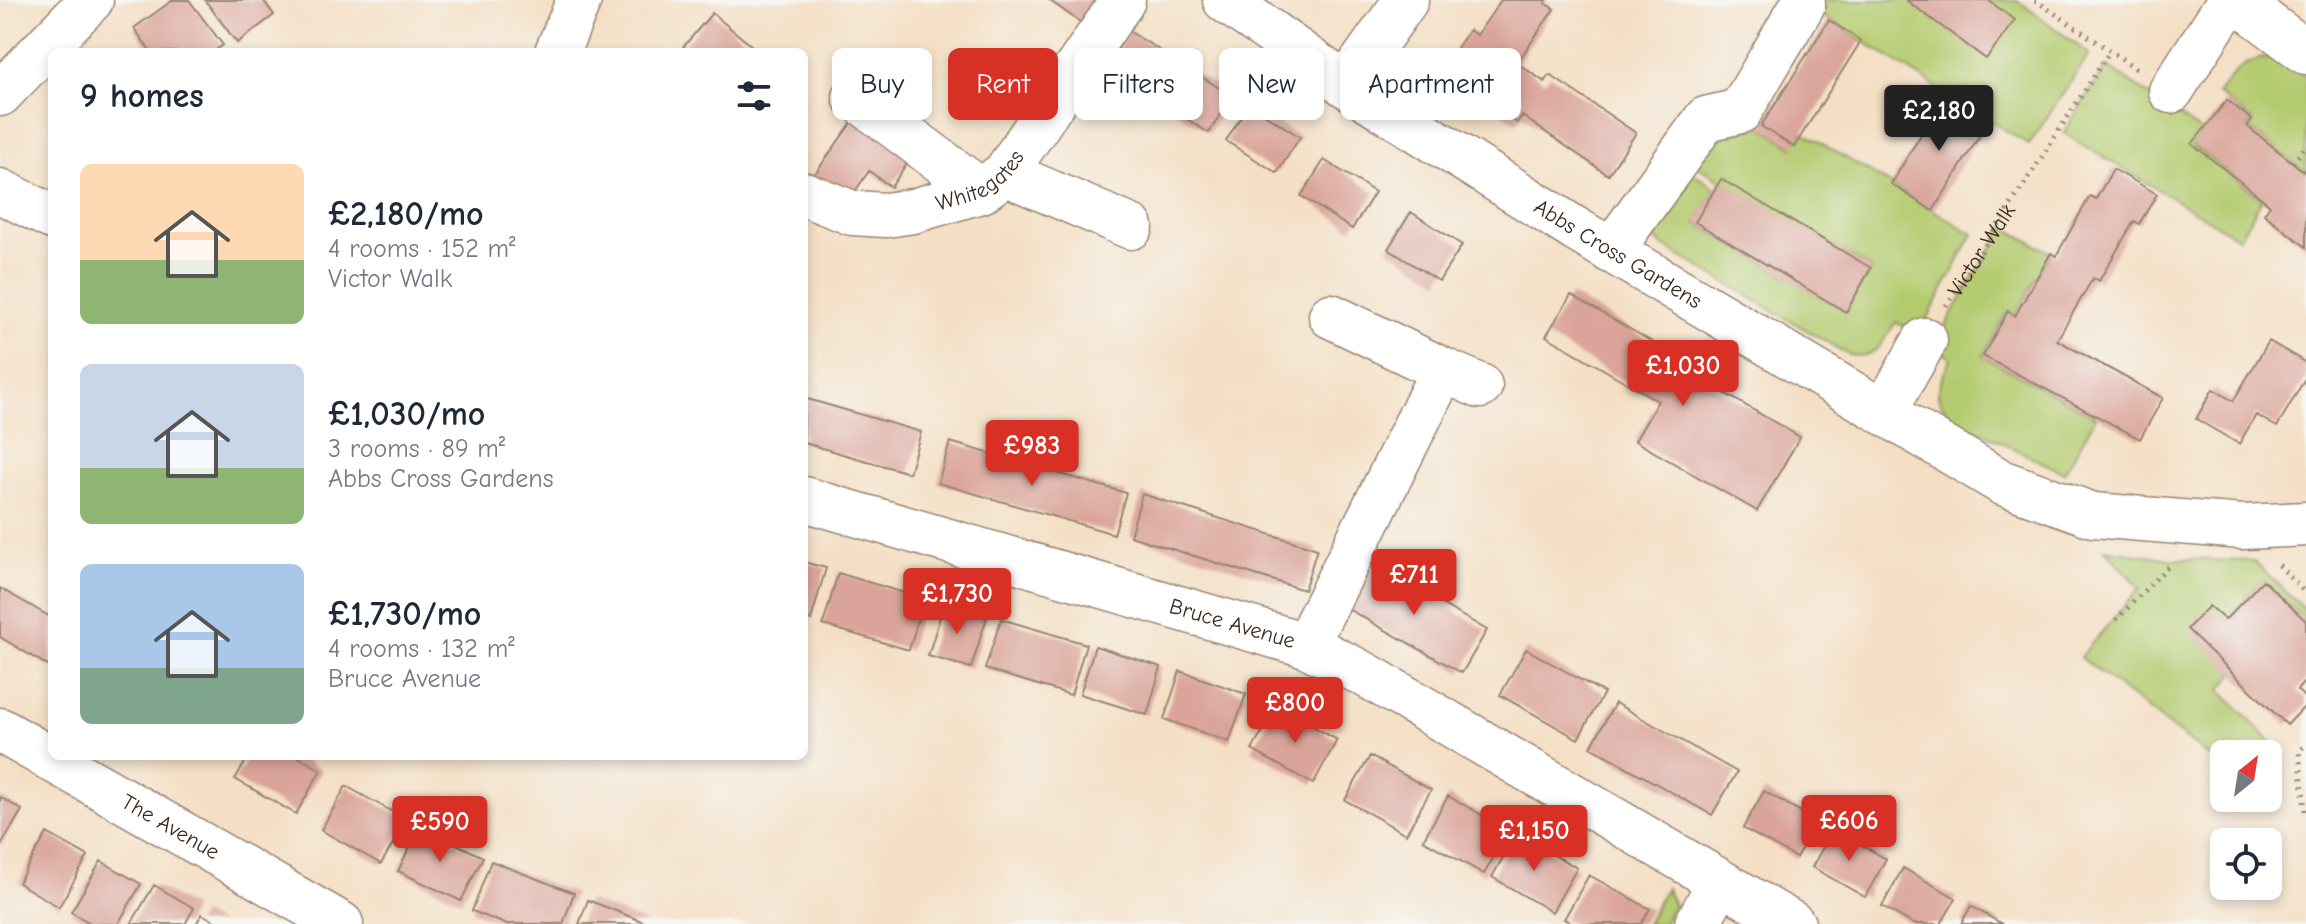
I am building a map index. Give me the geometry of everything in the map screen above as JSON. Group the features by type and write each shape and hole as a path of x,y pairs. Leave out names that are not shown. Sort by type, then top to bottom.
{"street":[{"path":"0,94 91,0"},
{"path":"559,48 579,0"},
{"name":"Whitegates","path":"808,196 852,213 886,215 913,211 993,182 1123,0"},
{"name":"Abbs Cross Gardens","path":"1225,0 1340,81"},
{"path":"1372,48 1406,0"},
{"path":"2171,91 2230,0"},
{"path":"2236,0 2306,52"},
{"path":"1611,251 1706,119 1740,111 1803,4"},
{"path":"892,120 993,182 1131,227"},
{"name":"Abbs Cross Gardens","path":"1402,120 1611,251 2003,483 2093,515 2266,528 2306,524"},
{"path":"0,191 48,215"},
{"path":"1306,645 1462,378 1331,316"},
{"path":"1884,412 1925,340"},
{"name":"Bruce Avenue","path":"808,500 1306,645 1366,675 1793,924"},
{"name":"The Avenue","path":"0,730 48,757"},
{"name":"The Avenue","path":"53,760 341,924"},
{"path":"1697,924 1719,883"}],"path":[{"path":"2035,0 2171,91"},
{"name":"Victor Walk","path":"1925,340 2110,51"},
{"path":"2293,163 2306,146"},
{"path":"2116,620 2209,524"},
{"path":"2305,811 2299,751 2306,744"}],"green space":[{"path":"1811,0 2017,0 2089,54 2029,145 1810,8"},
{"path":"2264,58 2281,62 2306,77 2306,173 2247,126 2252,120 2218,94 2243,66"},
{"path":"2107,66 2202,132 2192,145 2262,199 2239,238 2063,133"},
{"path":"1761,126 1793,147 1803,132 1973,234 1918,336 1896,322 1878,348 1866,355 1849,355 1663,246 1645,231 1685,169 1716,188 1696,223 1846,311 1871,268 1690,162 1705,141"},
{"path":"2004,227 2051,253 2015,316 2007,312 1983,356 2096,417 2064,473 1959,421 1942,406 1939,399 1939,385 1951,358 1933,346"},
{"path":"2104,549 2171,559 2254,561 2306,611 2306,621 2263,580 2225,620 2233,674 2220,690 2269,740 2210,740 2210,757 2080,657 2140,588"},
{"path":"1666,888 1674,905 1664,924 1646,924"}],"building":[{"path":"173,0 189,0 223,45 219,48 148,48 134,28"},
{"path":"205,0 263,0 274,15 237,43"},
{"path":"1049,0 1100,0 1083,24"},
{"path":"1501,0 1547,0 1545,3 1554,9 1521,57 1521,48 1457,48 1469,30 1477,35"},
{"path":"1906,0 1988,0 2015,20 1986,59"},
{"path":"712,13 754,48 682,48"},
{"path":"1829,20 1861,41 1794,147 1761,126"},
{"path":"1129,31 1156,48 1118,48"},
{"path":"1521,66 1545,82 1550,75 1636,133 1608,175 1522,116"},
{"path":"1203,78 1219,88 1219,117 1209,133 1189,120 1203,120"},
{"path":"1945,95 1988,122 1933,211 1891,184"},
{"path":"2227,100 2252,120 2247,126 2306,173 2306,247 2264,214 2270,205 2192,144"},
{"path":"854,120 911,158 891,187 869,171 849,200 814,175"},
{"path":"1239,120 1274,120 1300,137 1277,173 1226,141"},
{"path":"1324,160 1375,192 1352,229 1301,196"},
{"path":"2113,169 2157,194 2139,224 2134,221 2099,281 2093,278 2057,340 2163,398 2140,439 1983,356 2008,311 2015,316 2051,253 2056,256 2090,196 2096,199"},
{"path":"1721,179 1871,268 1846,312 1695,222"},
{"path":"1411,212 1462,245 1439,281 1388,249"},
{"path":"1571,295 1661,347 1657,354 1800,437 1757,511 1635,441 1658,401 1546,336"},
{"path":"2269,341 2306,363 2306,377 2277,427 2256,415 2239,444 2196,419 2213,389 2233,401"},
{"path":"808,399 921,432 909,473 808,444"},
{"path":"950,442 1126,493 1114,534 938,483"},
{"path":"1142,494 1317,549 1304,590 1130,536"},
{"path":"1366,561 1487,630 1462,673 1341,605"},
{"path":"808,563 826,568 811,620 808,619"},
{"path":"838,573 924,599 909,650 823,625"},
{"path":"2263,580 2306,621 2306,680 2297,690 2306,699 2306,705 2287,725 2187,629 2209,606 2225,620"},
{"path":"0,588 48,616 48,666 0,637"},
{"path":"944,604 987,617 971,668 928,656"},
{"path":"1001,619 1086,644 1071,695 985,669"},
{"path":"1095,646 1161,667 1147,715 1080,694"},
{"path":"1526,649 1604,693 1578,739 1500,695"},
{"path":"1180,671 1246,694 1229,742 1164,719"},
{"path":"1615,703 1737,772 1712,815 1591,747"},
{"path":"1277,706 1337,740 1313,784 1252,750"},
{"path":"1370,756 1431,790 1406,834 1345,800"},
{"path":"247,760 304,760 321,770 296,814 235,779"},
{"path":"346,786 407,820 381,864 321,830"},
{"path":"1764,791 1817,821 1796,858 1743,828"},
{"path":"1448,796 1509,830 1484,874 1423,840"},
{"path":"0,797 22,810 0,847"},
{"path":"420,826 483,857 461,901 398,871"},
{"path":"1833,829 1886,859 1865,897 1812,867"},
{"path":"47,833 88,856 59,907 18,883"},
{"path":"1516,834 1577,868 1552,912 1492,877"},
{"path":"101,861 141,884 118,924 92,924 71,912"},
{"path":"491,861 574,893 563,924 505,924 472,911"},
{"path":"1903,868 1956,898 1941,924 1913,924 1882,906"},
{"path":"1589,875 1650,909 1641,924 1574,924 1564,919"},
{"path":"154,885 194,908 185,924 131,924"},
{"path":"588,900 649,924 579,924"},
{"path":"1971,906 1997,921 2003,924 1961,924"},
{"path":"202,914 220,924 196,924"}]}
